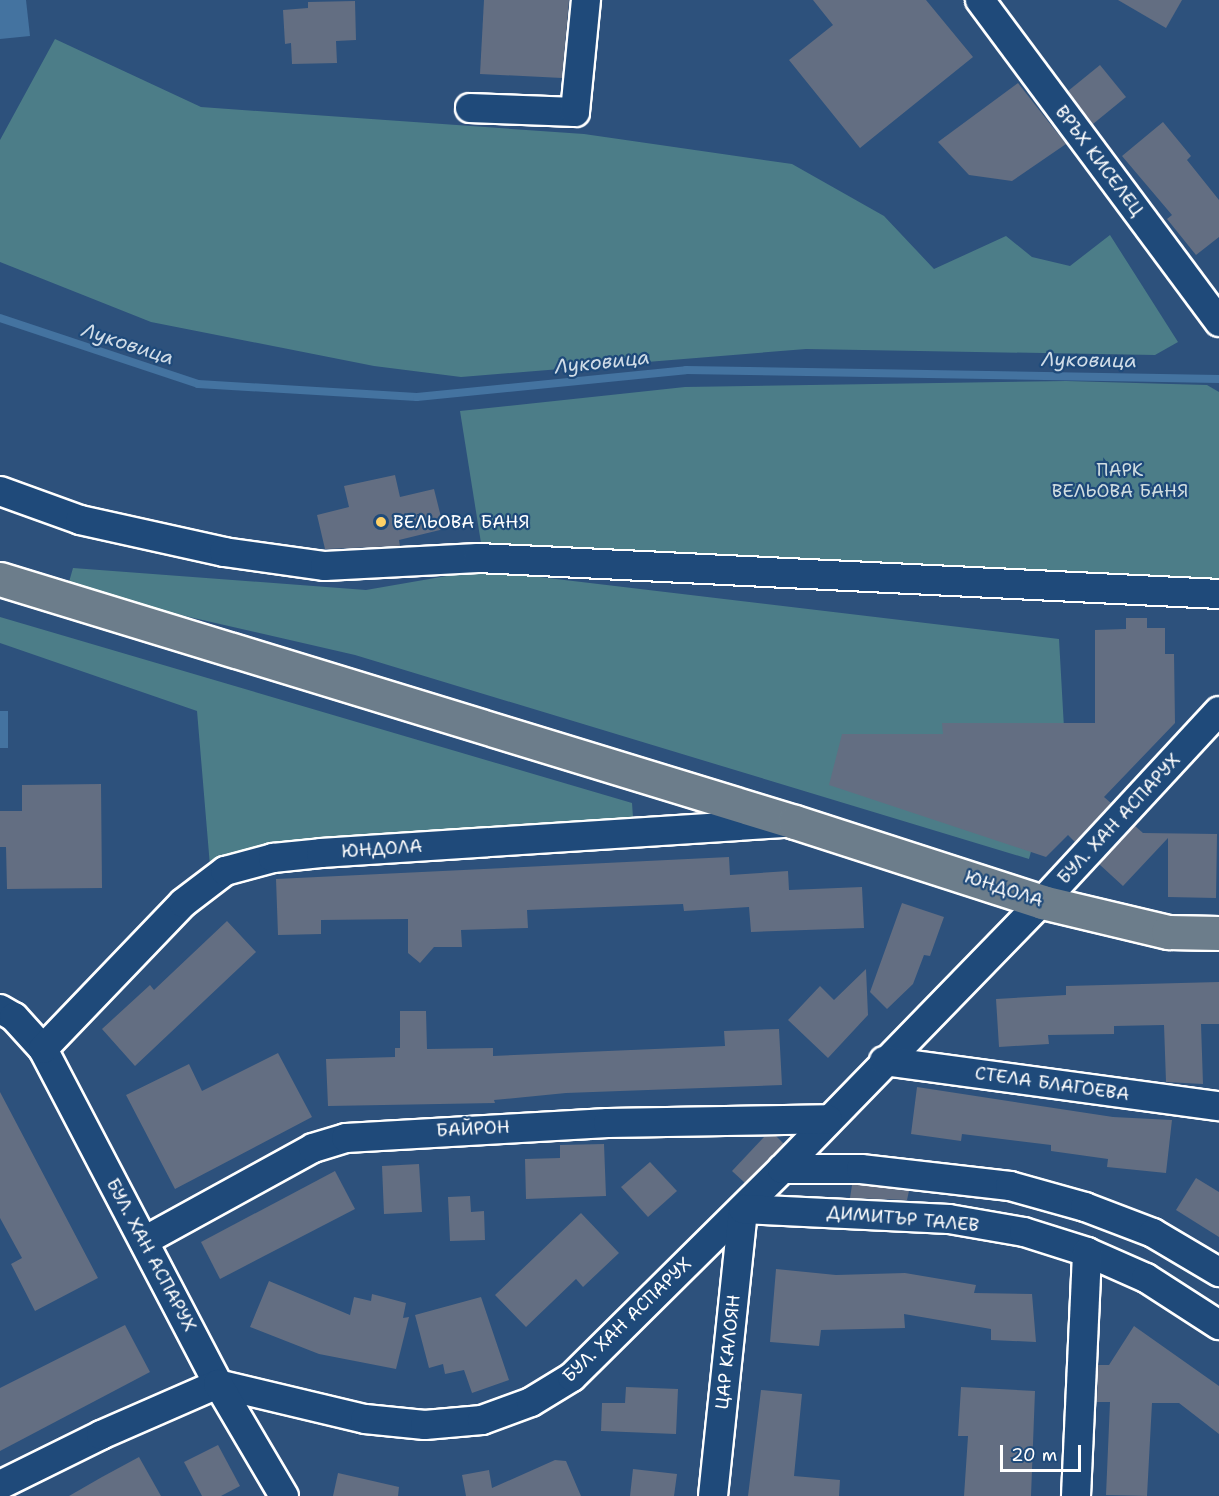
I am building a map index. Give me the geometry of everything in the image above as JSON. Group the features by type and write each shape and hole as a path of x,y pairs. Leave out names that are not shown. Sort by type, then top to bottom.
{"main road":[{"name":"ЮНДОЛА","path":"0,579 795,822 1042,902 1168,932 1219,933"}],"street":[{"path":"470,108 575,112 586,0"},
{"name":"ВРЪХ КИСЕЛЕЦ","path":"980,0 1219,322"},
{"path":"0,491 91,523 224,552 325,566 478,558 1219,594"},
{"name":"БУЛ. ХАН АСПАРУХ","path":"0,1009 14,1017 43,1049 218,1384 365,1419 425,1425 482,1420 531,1402 572,1377 743,1209 828,1119 1042,902 1219,711"},
{"name":"ЮНДОЛА","path":"43,1049 183,903 225,871 273,858 321,853 795,822"},
{"name":"СТЕЛА БЛАГОЕВА","path":"885,1061 1219,1106"},
{"name":"БАЙРОН","path":"144,1241 313,1148 346,1138 608,1123 828,1119"},
{"path":"782,1169 861,1169 1010,1186 1085,1207 1153,1233 1219,1272"},
{"name":"ДИМИТЪР ТАЛЕВ","path":"743,1209 949,1219 1024,1232 1087,1252 1146,1278 1219,1325"},
{"name":"ЦАР КАЛОЯН","path":"713,1496 743,1209"},
{"path":"1076,1496 1087,1252"},
{"path":"0,1485 101,1435 218,1384 284,1496"}],"green space":[{"path":"55,39 201,107 584,134 792,164 884,216 934,269 1006,236 1032,257 1070,266 1110,235 1178,342 1155,355 806,349 461,377 374,366 151,322 0,262 0,140"},
{"name":"ПАРК ВЕЛЬОВА БАНЯ","path":"1066,381 1207,385 1219,392 1219,584 907,571 481,543 460,411 685,387"},
{"path":"73,568 366,590 481,570 1059,639 1064,728 1029,859 355,655 67,589"},
{"path":"0,617 632,803 634,831 210,866 197,711 0,643"}],"water":[{"path":"0,0 26,0 30,36 0,39"},
{"path":"0,711 8,711 8,748 0,748"}],"building":[{"path":"484,0 569,0 562,78 480,74"},
{"path":"813,0 926,0 973,57 860,148 789,60 833,25"},
{"path":"1118,0 1182,0 1166,28"},
{"path":"355,1 356,40 336,41 337,63 292,64 291,43 285,44 283,10 308,8 308,2"},
{"path":"1100,65 1126,97 1093,124 1068,91"},
{"path":"1018,83 1066,144 1012,181 969,175 938,142"},
{"path":"1163,122 1191,156 1187,160 1219,200 1219,237 1196,255 1167,219 1172,215 1122,156"},
{"name":"ВЕЛЬОВА БАНЯ","path":"395,475 400,497 434,489 444,529 399,540 400,546 325,549 317,515 349,507 344,486"},
{"path":"1126,618 1147,618 1147,628 1165,628 1165,654 1174,654 1175,723 1104,797 1111,803 1075,842 1068,835 1046,857 829,785 842,734 943,734 942,723 1095,723 1095,630 1126,629"},
{"path":"101,784 102,888 7,889 6,847 0,847 0,811 22,811 22,785"},
{"path":"1135,826 1143,833 1217,834 1216,898 1168,897 1168,838 1123,886 1099,864"},
{"path":"729,857 730,875 788,871 789,890 862,887 864,928 751,932 749,907 684,911 683,904 527,910 528,928 461,930 462,947 434,947 420,963 408,953 408,919 321,920 321,934 278,935 276,879"},
{"path":"902,903 944,917 930,956 924,955 913,984 887,1009 870,992"},
{"path":"227,921 256,952 135,1066 102,1029 150,985 154,990"},
{"path":"866,969 868,1015 828,1058 788,1020 820,986 834,1000"},
{"path":"1219,982 1219,1024 1201,1024 1203,1084 1166,1082 1164,1025 1114,1026 1114,1034 1048,1035 1049,1044 999,1047 996,999 1066,995 1066,986"},
{"path":"400,1011 426,1011 427,1049 493,1048 493,1056 725,1046 724,1031 779,1029 782,1085 566,1093 494,1100 495,1103 328,1106 326,1059 395,1057 395,1048 400,1048"},
{"path":"278,1053 312,1117 175,1189 126,1095 189,1064 202,1091"},
{"path":"917,1087 1113,1117 1172,1120 1166,1173 1107,1167 1108,1159 1051,1151 1051,1145 962,1134 961,1141 911,1134"},
{"path":"0,1092 98,1278 35,1311 11,1264 22,1258 0,1218"},
{"path":"776,1136 784,1144 745,1183 732,1171 764,1137"},
{"path":"604,1144 606,1196 526,1199 525,1159 560,1158 560,1145"},
{"path":"650,1162 677,1191 648,1217 621,1187"},
{"path":"419,1164 422,1212 384,1214 382,1166"},
{"path":"335,1171 355,1209 220,1279 201,1242"},
{"path":"1196,1178 1219,1192 1219,1237 1176,1210"},
{"path":"852,1185 909,1191 907,1200 850,1198"},
{"path":"470,1196 471,1212 484,1211 485,1240 450,1241 448,1197"},
{"path":"581,1213 619,1253 583,1287 576,1279 526,1327 495,1295"},
{"path":"776,1269 836,1275 905,1273 976,1285 974,1293 1032,1294 1036,1342 991,1340 991,1329 904,1314 905,1328 821,1330 819,1346 770,1342"},
{"path":"269,1281 350,1315 354,1297 371,1301 372,1294 406,1303 403,1318 409,1317 396,1369 319,1354 250,1327"},
{"path":"481,1297 509,1380 472,1393 464,1370 445,1374 443,1364 429,1368 415,1315"},
{"path":"125,1325 150,1372 0,1451 0,1388"},
{"path":"1134,1326 1219,1386 1219,1434 1179,1403 1152,1403 1147,1496 1106,1495 1110,1402 1097,1402 1098,1365 1109,1365"},
{"path":"626,1387 678,1389 676,1434 601,1431 602,1403 625,1403"},
{"path":"961,1387 1035,1391 1031,1496 964,1496 968,1436 958,1436"},
{"path":"761,1390 802,1394 794,1476 840,1480 839,1496 748,1496"},
{"path":"218,1445 240,1486 221,1496 202,1496 184,1462"},
{"path":"139,1457 161,1496 69,1496 102,1477"},
{"path":"555,1460 566,1461 581,1496 466,1496 462,1475 489,1470 492,1488"},
{"path":"633,1469 677,1474 674,1496 630,1496"},
{"path":"338,1473 399,1487 398,1496 333,1496"}],"waterway":[{"name":"Луковица","path":"0,318 198,384 417,397 686,370 1219,379"}],"place":[{"name":"ВЕЛЬОВА БАНЯ","path":"381,522"}]}
